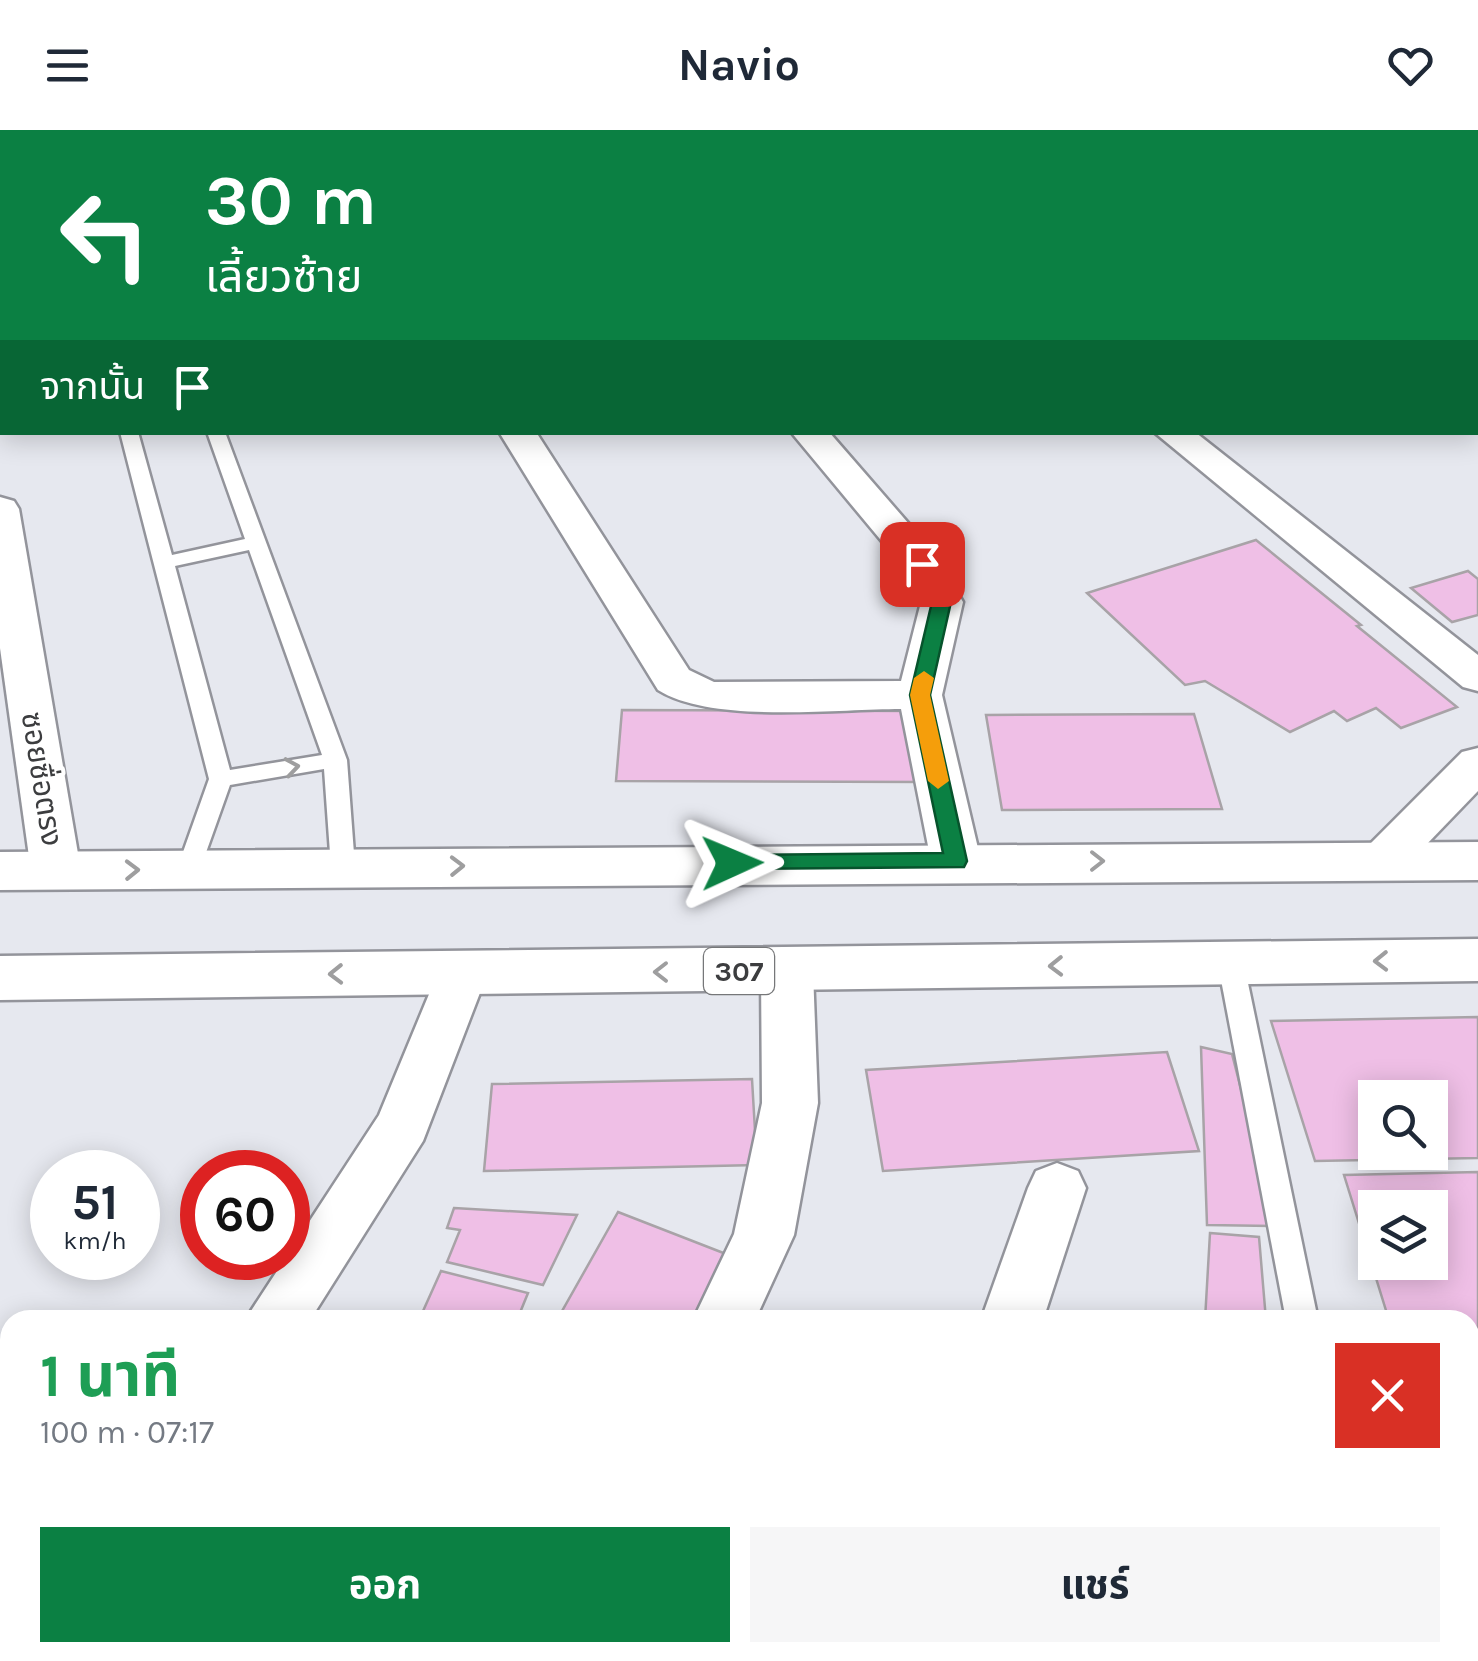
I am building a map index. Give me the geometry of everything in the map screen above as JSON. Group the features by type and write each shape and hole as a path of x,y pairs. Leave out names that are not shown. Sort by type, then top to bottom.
{"main road":[{"path":"0,870 956,861 1478,861"},
{"name":"307","path":"0,978 1478,960"}],"street":[{"path":"519,435 673,680 688,690 714,696 920,695"},
{"path":"811,435 922,564 942,602 920,695 956,861"},
{"path":"1176,435 1478,676"},
{"name":"ซอยซื่อตรง","path":"0,509 56,870"},
{"path":"1382,861 1478,763"},
{"path":"729,1310 764,1235 790,1104 787,971"},
{"path":"283,1310 404,1125 462,972"},
{"path":"1015,1310 1057,1188"}],"lane":[{"path":"129,435 221,778 189,869"},
{"path":"217,435 335,760 343,867"},
{"path":"164,563 256,542"},
{"path":"221,778 335,760"},
{"path":"1231,964 1300,1310"}],"building":[{"path":"1256,540 1457,707 1401,728 1376,708 1347,721 1334,711 1290,732 1205,681 1185,685 1087,593"},
{"path":"1468,571 1478,579 1478,615 1452,622 1411,588"},
{"path":"622,710 916,711 924,782 616,781"},
{"path":"1194,714 1222,809 1002,810 986,715"},
{"path":"1478,1017 1478,1158 1448,1159 1448,1080 1358,1080 1358,1160 1315,1161 1271,1021"},
{"path":"1201,1047 1232,1054 1276,1226 1207,1225"},
{"path":"1167,1052 1199,1151 883,1171 866,1070"},
{"path":"752,1079 757,1165 484,1171 492,1084"},
{"path":"1478,1172 1478,1310 1386,1310 1377,1280 1448,1280 1448,1190 1358,1190 1358,1220 1344,1175"},
{"path":"454,1208 577,1215 543,1285 447,1262 460,1230 447,1228"},
{"path":"618,1212 726,1254 697,1310 563,1310"},
{"path":"1210,1233 1259,1237 1265,1310 1206,1310"},
{"path":"441,1271 528,1293 521,1310 423,1310"}],"slow traffic":[{"path":"924,678 920,695 938,781"}],"route":[{"path":"732,863 956,861 920,695 942,602 922,564"}]}
